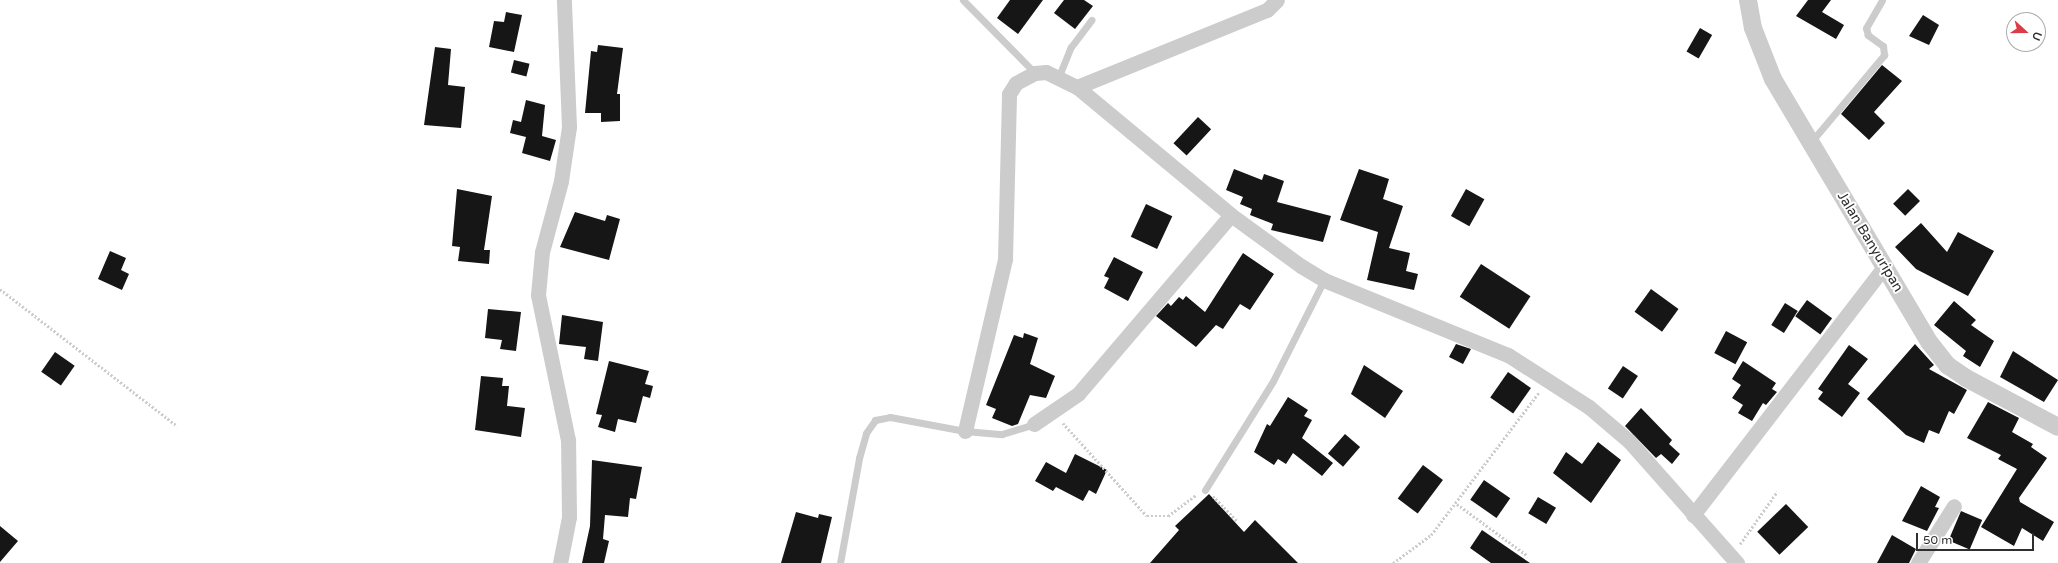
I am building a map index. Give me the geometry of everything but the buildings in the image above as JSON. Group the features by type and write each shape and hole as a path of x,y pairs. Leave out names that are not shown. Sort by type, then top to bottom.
{"street":[{"path":"560,563 570,518 568,440 538,295 542,252 561,181 569,127 564,0"},
{"path":"1077,87 1267,10 1277,0"},
{"name":"Jalan Banyuripan","path":"1748,0 1753,28 1773,79 1930,343 1947,365 2058,427"},
{"path":"965,431 1005,259 1009,94 1016,83 1035,73 1059,76 1077,87 1231,215 1324,280 1508,355 1548,380 1630,441 1693,515 1734,560"},
{"path":"1034,424 1054,414 1078,394 1231,215"},
{"path":"1693,515 1884,266"},
{"path":"1918,563 1954,506"}],"lane":[{"path":"963,0 1035,73"},
{"path":"1810,143 1884,55 1883,46 1868,35 1866,28 1882,0"},
{"path":"1059,76 1071,47 1091,20"},
{"path":"1205,490 1274,381 1324,280"},
{"path":"840,563 859,458 871,424 890,418 965,431 1002,434 1034,424"}],"path":[{"path":"0,288 177,426"},
{"path":"1393,563 1431,535 1457,504 1548,380"},
{"path":"1054,414 1105,466 1128,499 1147,516 1168,516 1205,490 1238,522"},
{"path":"1734,560 1777,492"},
{"path":"1457,504 1528,556"}]}
